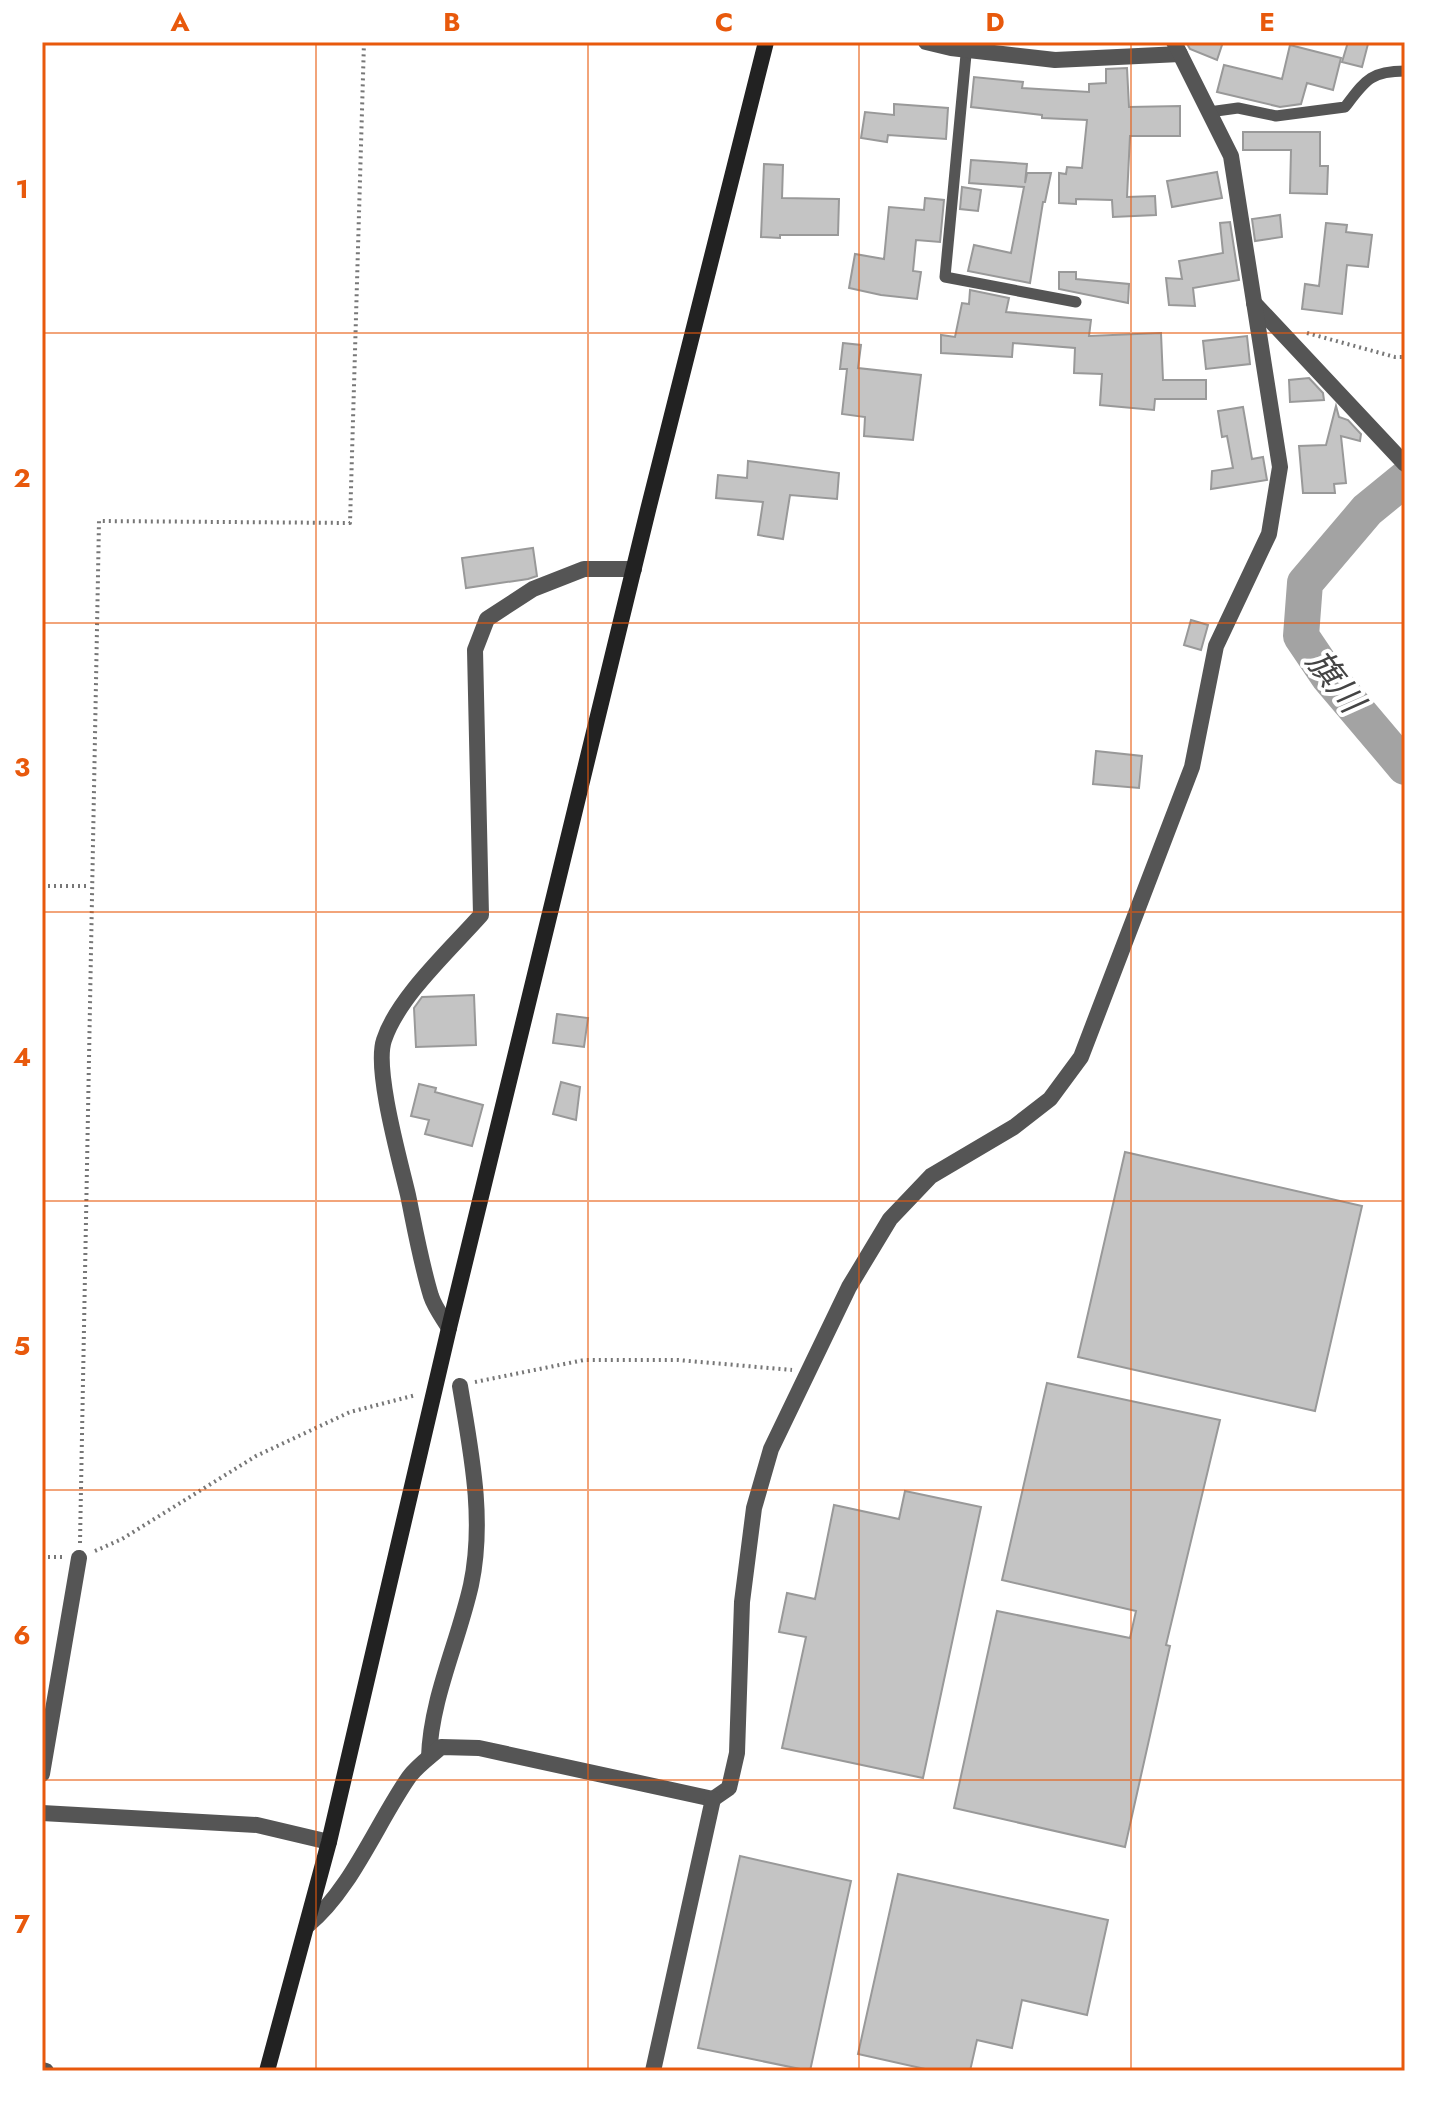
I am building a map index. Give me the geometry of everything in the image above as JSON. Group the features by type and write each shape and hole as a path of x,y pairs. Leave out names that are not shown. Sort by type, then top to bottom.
{"street":[{"path":"267,2071 329,1842 449,1328 766,42"},
{"path":"653,2071 713,1799 729,1788 737,1753 742,1602 754,1508 771,1449 849,1287 890,1219 931,1176 1014,1127 1050,1099 1081,1057 1192,767 1216,646 1269,534 1280,467 1231,156 1177,48 1055,60 926,42"},
{"path":"1254,303 1405,464"},
{"path":"449,1328 432,1300 425,1272 383,1080 383,1043 394,1014 481,915 475,650 487,619 533,589 584,569 634,569"},
{"path":"429,1757 433,1717 471,1585 478,1531 474,1466 460,1386"},
{"path":"42,1774 79,1558"},
{"path":"308,1925 324,1912 410,1775 441,1747 479,1748 713,1799"},
{"path":"42,1813 257,1825 329,1842"}],"lane":[{"path":"966,46 945,277 1076,302"},
{"path":"1209,112 1238,108 1276,116 1345,107 1366,79 1389,71 1405,71"}],"path":[{"path":"364,42 350,523 99,521 79,1558 122,1539 256,1456 350,1412 436,1390"},
{"path":"1305,333 1405,357"},
{"path":"42,886 90,886"},
{"path":"460,1386 584,1360 678,1360 808,1371"}],"building":[{"path":"1186,42 1223,42 1217,60 1190,49"},
{"path":"1348,42 1368,44 1362,67 1342,62"},
{"path":"1290,45 1341,58 1333,90 1307,83 1301,104 1280,107 1217,92 1224,65 1282,79"},
{"path":"1127,68 1129,107 1180,106 1180,136 1130,136 1127,197 1155,196 1156,215 1113,217 1112,200 1076,199 1076,204 1059,203 1059,173 1066,174 1067,167 1082,168 1087,120 1042,118 1042,115 971,107 974,77 1023,82 1022,88 1089,92 1089,84 1106,83 1106,69"},
{"path":"894,104 948,108 946,139 888,135 887,142 861,138 865,112 894,115"},
{"path":"1243,132 1320,132 1320,166 1328,166 1327,194 1290,193 1291,150 1243,150"},
{"path":"971,160 1027,164 1025,183 1027,173 1051,173 1043,202 1030,283 968,271 974,245 1011,253 1024,187 969,183"},
{"path":"764,164 783,165 782,198 839,199 838,235 761,237"},
{"path":"1217,172 1222,198 1172,207 1167,181"},
{"path":"962,187 981,190 978,211 960,209"},
{"path":"925,198 944,200 940,242 916,240 913,271 921,272 917,299 849,288 855,254 884,259 889,207 924,210"},
{"path":"1280,215 1282,237 1255,241 1252,219"},
{"path":"1230,222 1239,280 1193,288 1195,306 1169,305 1166,278 1182,279 1179,261 1223,253 1220,223"},
{"path":"1326,223 1347,225 1346,232 1372,235 1368,267 1347,265 1342,314 1302,309 1305,284 1319,286"},
{"path":"1059,272 1076,272 1076,279 1129,284 1128,303 1059,289"},
{"path":"970,290 1009,298 1006,312 1091,320 1089,336 1161,333 1163,380 1206,380 1206,399 1155,399 1154,410 1100,405 1102,374 1074,373 1075,348 1013,343 1012,357 941,353 941,335 955,337 962,303 969,304"},
{"path":"1247,336 1250,364 1206,369 1203,341"},
{"path":"843,343 861,345 858,368 921,375 913,440 864,436 865,417 842,414 847,369 840,369"},
{"path":"1309,378 1323,393 1324,400 1290,402 1289,380"},
{"path":"1336,406 1339,417 1348,420 1361,434 1360,441 1341,436 1346,483 1334,484 1335,493 1303,493 1299,446 1326,445"},
{"path":"1243,407 1252,459 1263,457 1267,480 1211,489 1212,471 1233,468 1227,436 1222,437 1218,411"},
{"path":"748,461 839,473 837,499 790,495 783,539 758,535 763,502 716,498 718,475 747,478"},
{"path":"533,548 537,576 466,588 462,558"},
{"path":"1191,620 1208,625 1201,650 1184,645"},
{"path":"1096,751 1142,756 1139,788 1093,784"},
{"path":"474,995 476,1045 416,1047 414,1008 422,997"},
{"path":"557,1014 588,1018 584,1047 553,1043"},
{"path":"561,1082 580,1087 576,1120 553,1114"},
{"path":"419,1084 436,1088 435,1092 483,1105 472,1146 425,1134 429,1120 411,1116"},
{"path":"1125,1152 1362,1206 1315,1411 1078,1357"},
{"path":"1047,1383 1220,1420 1166,1645 1170,1646 1125,1847 954,1808 997,1611 1130,1638 1136,1611 1002,1580"},
{"path":"905,1491 981,1507 923,1778 782,1748 806,1637 779,1632 787,1593 815,1599 834,1505 899,1519"},
{"path":"740,1856 851,1881 810,2071 698,2048"},
{"path":"898,1874 1108,1920 1087,2015 1022,2000 1012,2048 977,2040 970,2071 934,2071 858,2054"}],"waterway":[{"name":"旗川","path":"1405,479 1367,510 1305,583 1301,636 1328,676 1405,767"}]}
